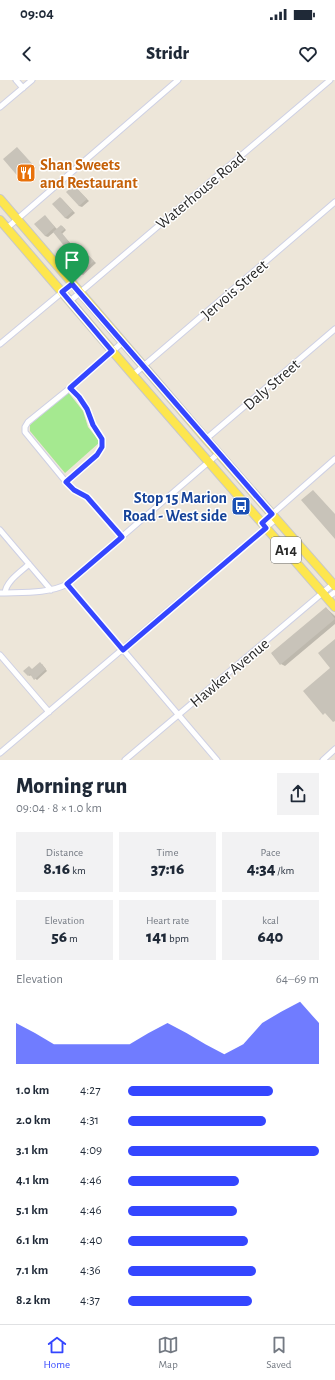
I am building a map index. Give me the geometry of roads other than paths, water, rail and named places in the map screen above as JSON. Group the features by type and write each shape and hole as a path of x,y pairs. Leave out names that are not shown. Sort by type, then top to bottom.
{"main road":[{"name":"A14","path":"0,199 334,587"},
{"name":"A14","path":"0,220 335,607"}],"street":[{"path":"16,80 23,88"},
{"path":"0,107 32,80"},
{"path":"7,228 178,80"},
{"name":"Waterhouse Road","path":"70,301 330,80"},
{"name":"Jervois Street","path":"133,375 335,202"},
{"path":"0,344 72,284"},
{"name":"Daly Street","path":"206,439 335,329"},
{"path":"122,537 87,497 74,490 66,482 25,432 25,427 28,422 123,342"},
{"path":"66,482 97,455 102,447 102,439 93,425 87,409 79,397 70,388"},
{"path":"3,593 51,590 67,584 218,453"},
{"path":"0,754 123,650 274,516 335,459"},
{"path":"0,530 51,590"},
{"path":"3,593 10,582 29,564"},
{"path":"67,584 217,760"},
{"name":"Hawker Avenue","path":"125,760 334,587"},
{"path":"0,655 49,712"},
{"path":"323,760 335,749"}],"place":[{"name":"Shan Sweets and Restaurant","path":"26,173"},
{"name":"Stop 15 Marion Road - West side","path":"241,506"}]}
